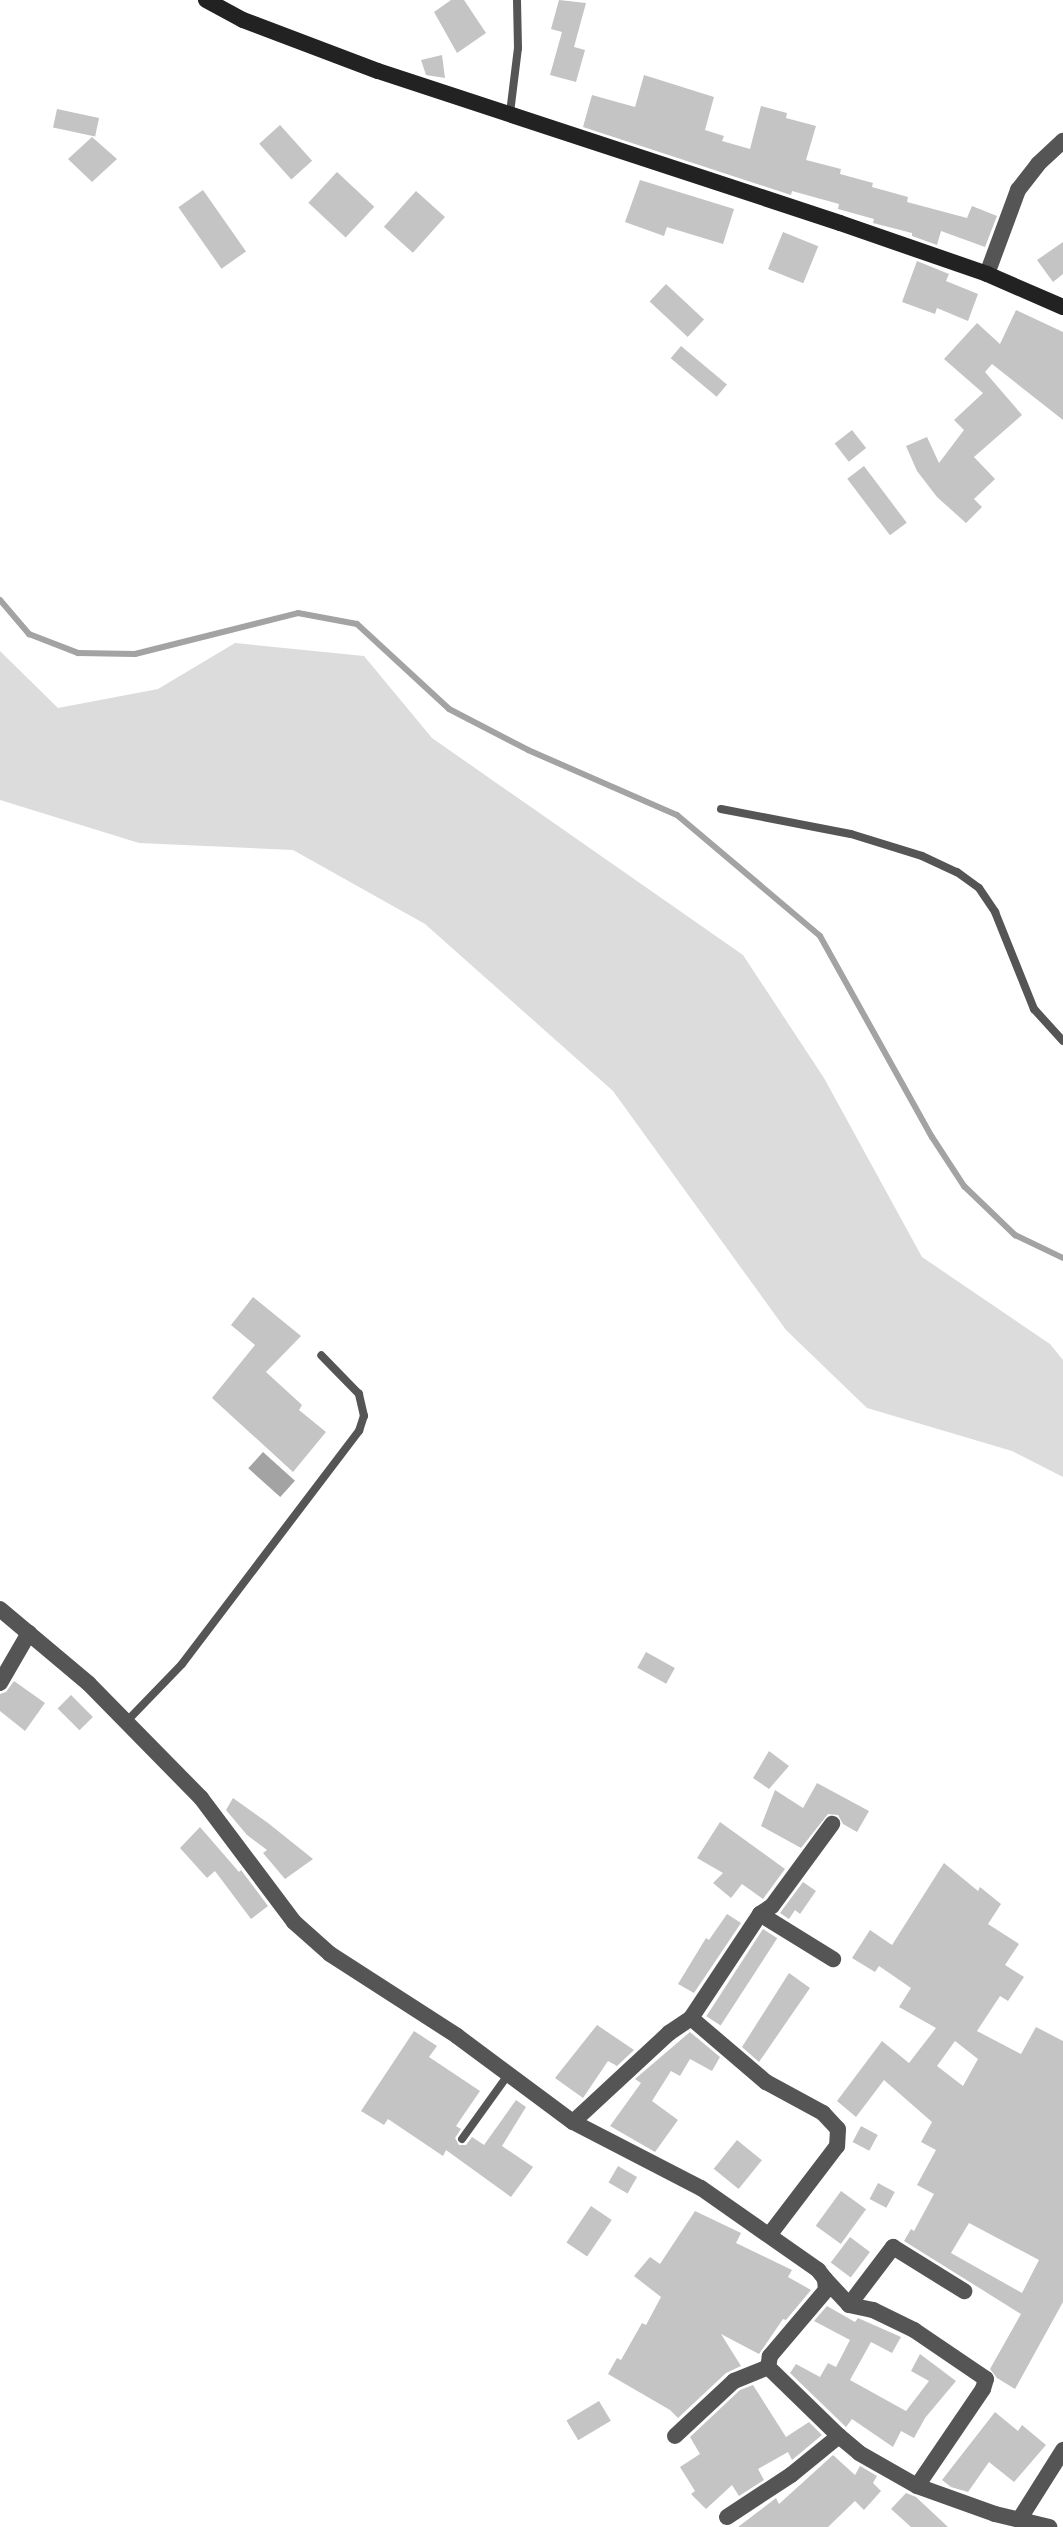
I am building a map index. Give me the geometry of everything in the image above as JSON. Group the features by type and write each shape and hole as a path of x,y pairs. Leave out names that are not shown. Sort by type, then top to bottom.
{"street":[{"path":"206,0 243,20 351,61 987,274 1063,307"},
{"path":"987,274 1023,182 1063,141"},
{"path":"0,1609 127,1721 201,1798 294,1922 330,1954 457,2036 573,2122 701,2188 770,2234 805,2258 849,2305 873,2310 914,2330 986,2379 983,2389 917,2486"},
{"path":"0,1683 29,1633"},
{"path":"573,2122 669,2033 691,2018 760,1914 772,1906 832,1824"},
{"path":"760,1914 833,1959"},
{"path":"691,2018 766,2082 823,2113 838,2129 837,2146 770,2234"},
{"path":"849,2305 893,2247 964,2291"},
{"path":"768,2367 770,2356 821,2299 825,2279"},
{"path":"675,2436 734,2381 768,2367"},
{"path":"768,2367 859,2453 917,2486 1049,2527"},
{"path":"727,2517 791,2475 839,2436"},
{"path":"1019,2520 1063,2450"}],"lane":[{"path":"510,113 518,48 517,0"},
{"path":"721,809 851,834 922,856 957,872 979,888 995,912 1034,1009 1063,1041"},
{"path":"127,1721 182,1664 359,1431 364,1416 363,1402 321,1355"},
{"path":"462,2139 508,2075"}],"shaded area":[{"path":"235,643 364,656 432,738 743,955 824,1078 922,1257 1050,1344 1063,1360 1063,1477 1012,1451 867,1408 786,1330 613,1091 425,924 293,850 139,843 0,800 0,651 58,708 158,689"},
{"path":"263,1452 295,1481 280,1497 248,1468"}],"building":[{"path":"451,0 464,0 486,33 457,53 434,12"},
{"path":"559,0 586,3 574,47 585,50 576,82 550,75 562,32 551,29"},
{"path":"442,55 445,78 426,75 421,60"},
{"path":"644,75 714,97 705,130 724,136 722,141 750,149 761,106 787,113 786,118 816,126 806,160 841,169 840,174 908,197 907,202 967,218 972,206 997,216 985,247 941,231 937,245 912,236 912,233 873,223 874,219 838,209 839,204 792,191 791,195 583,127 592,95 635,107"},
{"path":"57,109 99,118 95,137 53,128"},
{"path":"280,125 312,161 291,179 259,144"},
{"path":"92,137 117,159 92,182 68,159"},
{"path":"337,172 374,207 346,237 308,203"},
{"path":"640,180 734,209 723,244 667,227 664,236 625,222"},
{"path":"203,190 246,251 221,269 178,207"},
{"path":"416,191 445,217 413,253 384,227"},
{"path":"783,232 818,246 803,283 768,269"},
{"path":"1063,242 1063,274 1053,282 1037,260"},
{"path":"917,261 949,274 946,281 978,294 968,321 937,308 935,314 902,302"},
{"path":"666,284 704,319 688,337 650,302"},
{"path":"1016,310 1063,332 1063,420 992,364 985,372 1022,415 974,457 995,479 974,499 982,507 966,523 937,497 917,471 906,446 927,437 939,463 964,430 954,420 983,393 944,359 977,323 1000,344"},
{"path":"681,346 727,385 717,397 671,358"},
{"path":"852,430 866,448 849,462 835,444"},
{"path":"864,466 907,523 890,535 847,479"},
{"path":"253,1297 301,1336 266,1372 302,1405 299,1410 326,1432 293,1472 212,1398 255,1345 231,1325"},
{"path":"646,1652 675,1668 666,1684 637,1668"},
{"path":"14,1681 45,1703 25,1731 0,1711 0,1694 6,1692"},
{"path":"71,1695 93,1717 79,1730 58,1708"},
{"path":"769,1751 789,1766 769,1789 753,1778"},
{"path":"817,1783 869,1811 857,1832 843,1824 838,1815 828,1814 801,1848 761,1826 775,1790 803,1808"},
{"path":"233,1798 313,1859 285,1879 263,1853 267,1850 247,1835 226,1810"},
{"path":"720,1822 785,1869 763,1899 742,1884 731,1898 713,1883 723,1873 697,1858"},
{"path":"200,1827 239,1872 241,1870 268,1906 251,1919 215,1871 207,1878 180,1848"},
{"path":"944,1863 978,1891 980,1887 1001,1904 988,1924 1019,1944 1005,1965 1024,1977 1008,2001 1000,1996 977,2031 1021,2054 1036,2027 1063,2041 1063,2302 1015,2389 997,2378 990,2369 1021,2314 904,2241 911,2229 914,2231 934,2194 917,2185 936,2150 921,2142 932,2122 884,2080 856,2117 837,2101 882,2041 909,2063 936,2028 899,2007 911,1988 879,1966 875,1972 852,1958 870,1930 892,1945","holes":["955,2041 978,2059 963,2086 937,2066","969,2223 1039,2260 1022,2293 951,2253"]},
{"path":"803,1882 816,1891 800,1914 795,1910 789,1919 780,1913"},
{"path":"727,1914 741,1923 694,1993 678,1984 706,1938 709,1940"},
{"path":"763,1929 777,1938 721,2025 706,2016"},
{"path":"789,1973 810,1988 759,2062 742,2047"},
{"path":"597,2025 634,2050 617,2066 608,2061 583,2098 555,2078"},
{"path":"414,2031 437,2046 429,2057 480,2091 456,2126 461,2129 455,2138 459,2145 466,2145 472,2137 484,2145 516,2100 526,2107 502,2146 533,2167 511,2197 446,2150 443,2156 388,2119 384,2125 361,2111"},
{"path":"690,2032 720,2057 712,2071 690,2059 680,2076 671,2071 652,2101 678,2120 655,2152 610,2126 641,2083 635,2079"},
{"path":"861,2126 878,2135 869,2151 853,2142"},
{"path":"737,2140 762,2160 739,2189 714,2169"},
{"path":"618,2166 637,2177 628,2193 608,2182"},
{"path":"878,2183 895,2192 886,2208 870,2199"},
{"path":"841,2191 866,2209 841,2244 816,2226"},
{"path":"591,2206 612,2220 587,2256 566,2242"},
{"path":"695,2211 741,2233 736,2243 792,2270 788,2277 811,2290 786,2320 783,2319 759,2354 721,2334 741,2366 726,2373 678,2418 670,2410 608,2374 617,2358 621,2360 642,2323 646,2325 661,2297 634,2276 650,2257 660,2264"},
{"path":"850,2237 870,2252 851,2278 831,2263"},
{"path":"827,2306 855,2322 858,2318 901,2337 892,2353 871,2342 850,2380 906,2411 929,2381 911,2371 920,2354 956,2381 925,2418 914,2438 901,2431 893,2447 852,2419 846,2427 790,2373 796,2364 820,2377 828,2363 836,2367 850,2340 814,2321"},
{"path":"753,2385 786,2437 809,2422 822,2435 792,2460 788,2452 758,2469 764,2480 739,2496 732,2485 706,2509 691,2494 695,2491 680,2467 700,2454 690,2437 740,2390"},
{"path":"599,2401 611,2421 578,2440 566,2421"},
{"path":"995,2412 1018,2431 1022,2425 1046,2445 1014,2482 989,2462 968,2492 951,2487 942,2480"},
{"path":"833,2455 855,2475 860,2466 877,2476 873,2483 881,2491 864,2510 855,2501 828,2527 738,2527 776,2498 779,2504"},
{"path":"906,2493 916,2497 948,2527 911,2527 891,2509"}],"waterway":[{"path":"0,600 29,634 78,653 135,654 298,613 357,624 449,709 528,750 677,815 820,936 932,1137 964,1186 1015,1235 1063,1258"}]}
